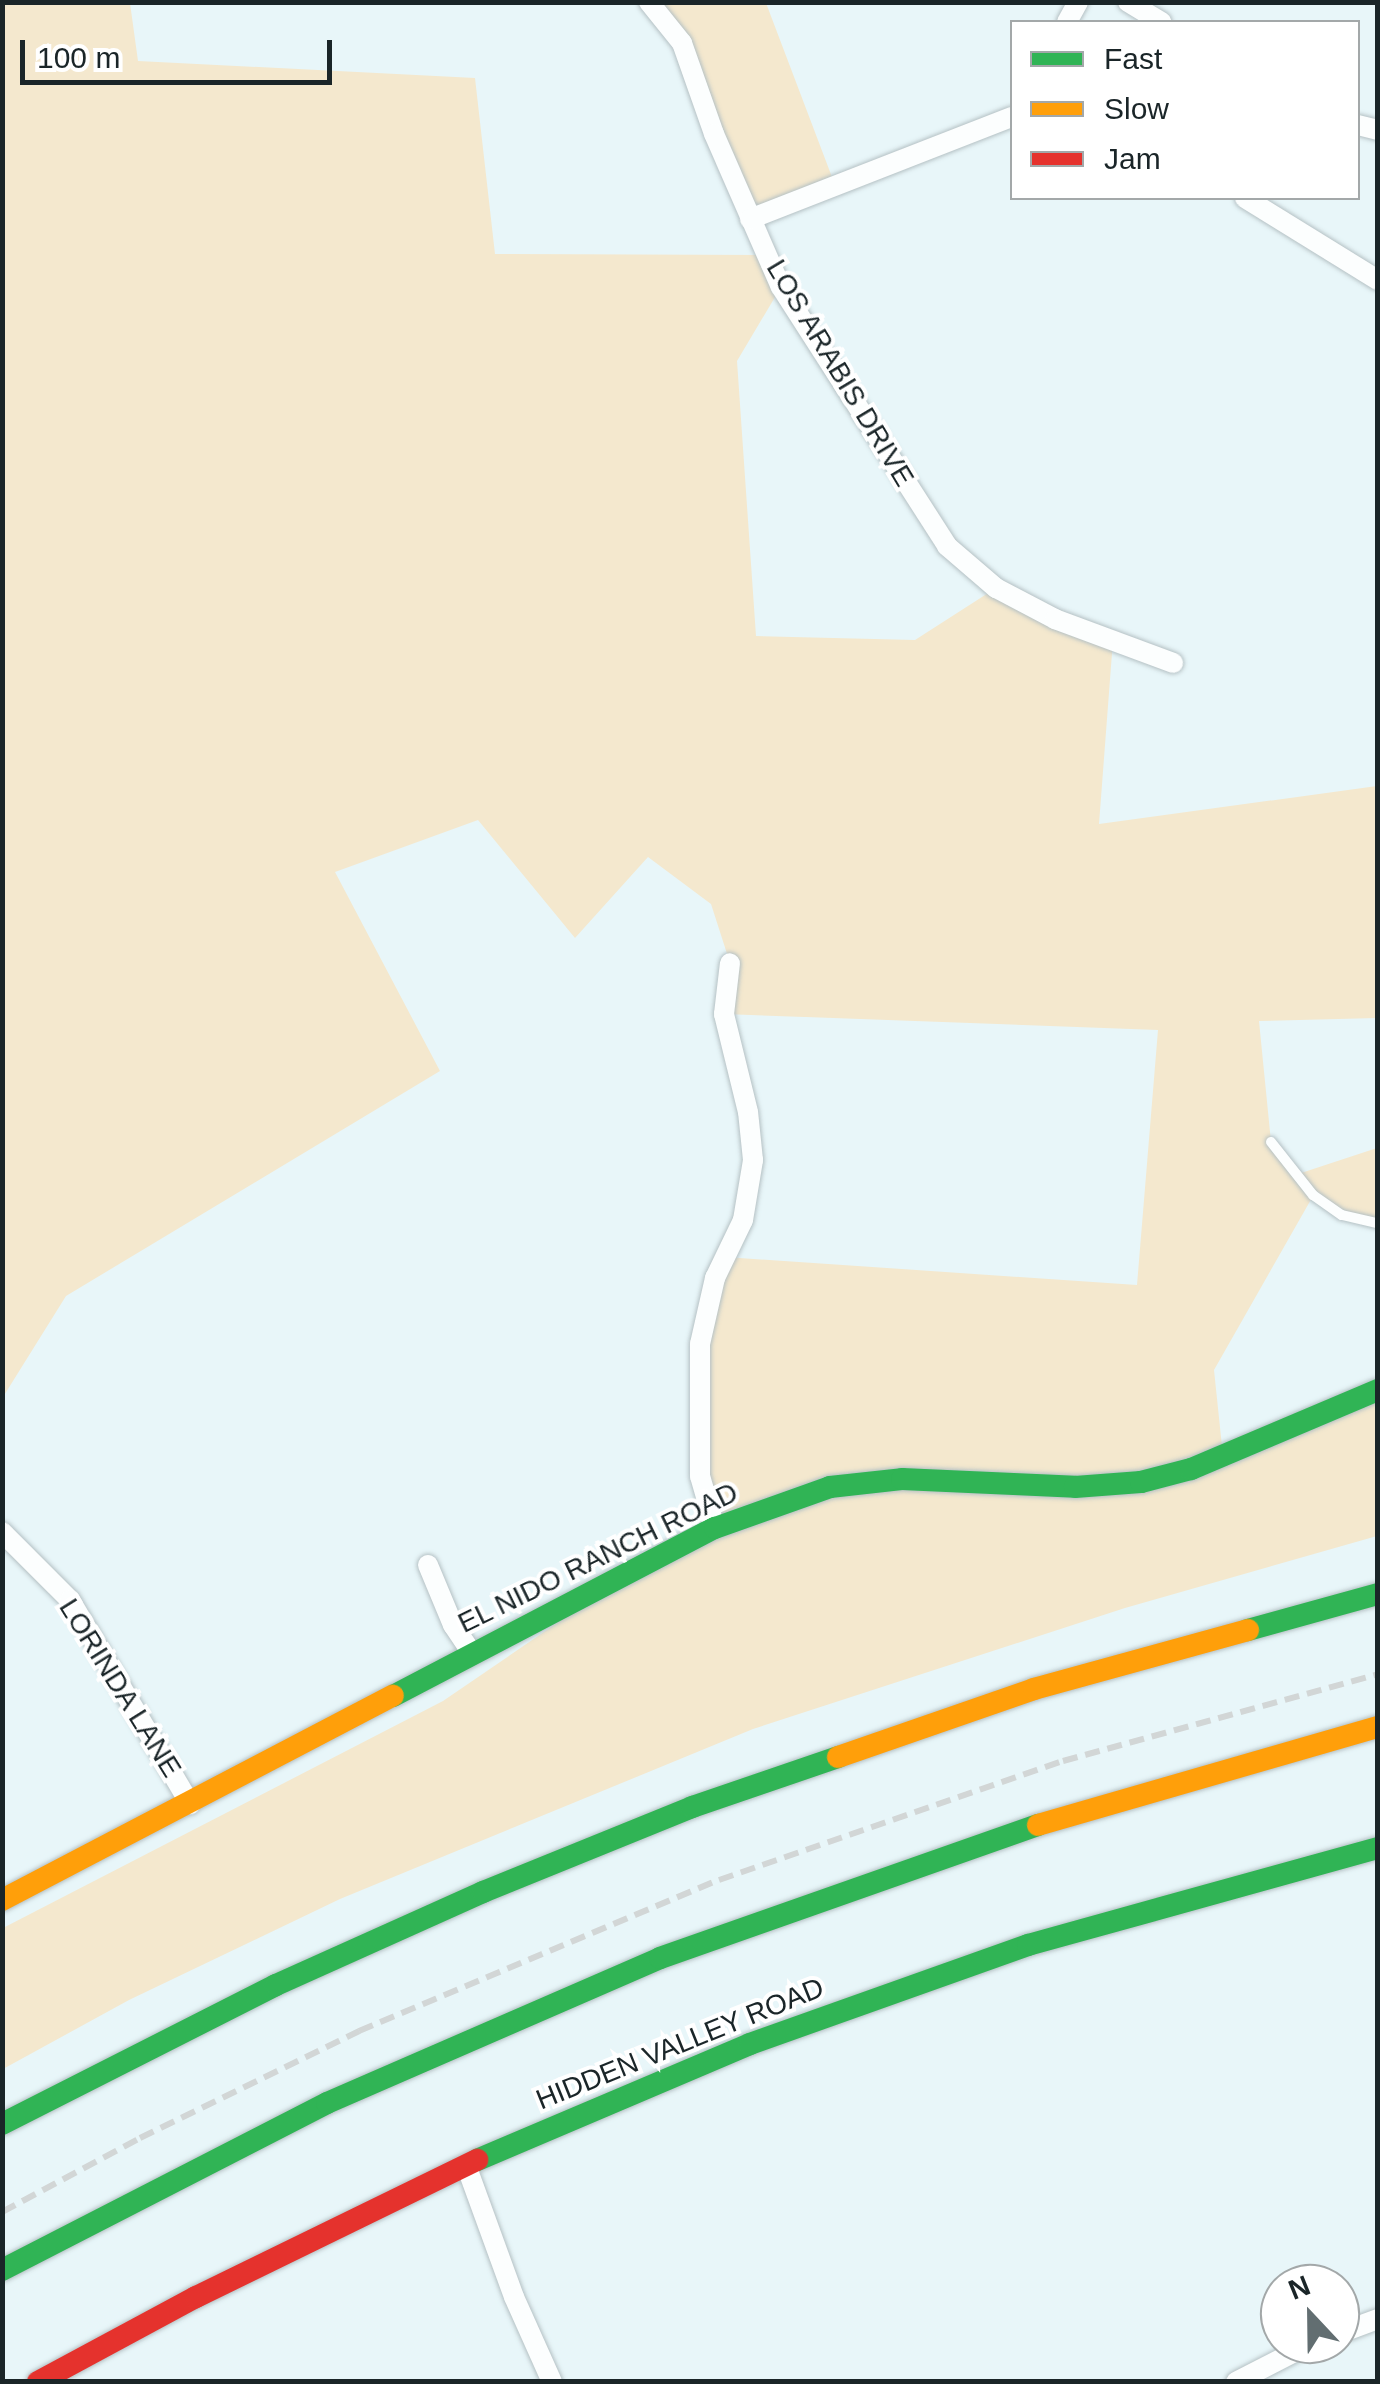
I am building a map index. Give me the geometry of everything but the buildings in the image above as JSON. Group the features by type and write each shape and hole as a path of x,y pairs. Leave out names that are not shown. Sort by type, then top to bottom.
{"main road":[{"name":"EL NIDO RANCH ROAD","path":"2,1900 715,1528 830,1487 902,1479 1075,1487 1141,1482 1207,1463 1378,1390"},
{"path":"2,2124 290,1978 664,1818 1034,1689 1378,1594"},
{"path":"2,2270 393,2072 727,1932 1001,1835 1378,1727"},
{"name":"HIDDEN VALLEY ROAD","path":"38,2382 196,2297 466,2165 750,2044 1028,1945 1378,1848"},
{"path":"2,2285 84,2226"}],"street":[{"name":"LOS ARABIS DRIVE","path":"648,2 682,42 781,287 947,546 996,588 1055,619 1173,662"},
{"path":"1128,2 1157,20"},
{"path":"750,218 1010,117"},
{"path":"1248,200 1378,280"},
{"path":"715,1528 700,1476 700,1344 715,1278 742,1220 753,1160 748,1112 724,1014 730,963"},
{"name":"LORINDA LANE","path":"2,1532 70,1600 190,1804"},
{"path":"428,1565 453,1625 472,1653"},
{"path":"466,2165 514,2298 552,2382"},
{"path":"1236,2382 1271,2364"}],"lane":[{"path":"1271,1142 1314,1195 1342,1215 1378,1223"}],"shaded area":[{"path":"3,3 130,3 138,61 475,78 495,254 767,255 781,287 737,361 756,636 915,640 996,588 1113,640 1099,824 1377,786 1377,1018 1259,1021 1271,1142 1295,1175 1377,1148 1377,1223 1364,1222 1313,1196 1214,1370 1223,1456 1377,1390 1377,1536 1125,1608 753,1729 340,1899 129,2000 3,2069 3,1928 443,1701 626,1576 715,1528 700,1476 700,1344 725,1257 1137,1285 1158,1030 724,1014 730,963 711,904 648,857 575,938 478,820 335,872 440,1071 66,1296 3,1397"},
{"path":"649,3 766,3 835,185 750,219 682,43"}],"railway":[{"path":"2,2212 140,2138 359,2031 719,1880 1063,1761 1378,1674"}],"traffic: fast":[{"path":"393,1696 715,1528 830,1487 902,1479 1075,1487 1141,1482 1191,1469 1378,1390"},
{"path":"1248,1630 1378,1594"},
{"path":"2,2124 276,1985 483,1892 692,1807 838,1757"},
{"path":"2,2270 327,2103 660,1958 1038,1825"},
{"path":"477,2160 750,2044 1028,1945 1378,1848"}],"traffic: slow":[{"path":"838,1757 1034,1689 1248,1630"},
{"path":"2,1900 393,1696"},
{"path":"1038,1825 1378,1727"}],"traffic: jam":[{"path":"38,2382 196,2297 477,2160"}]}
